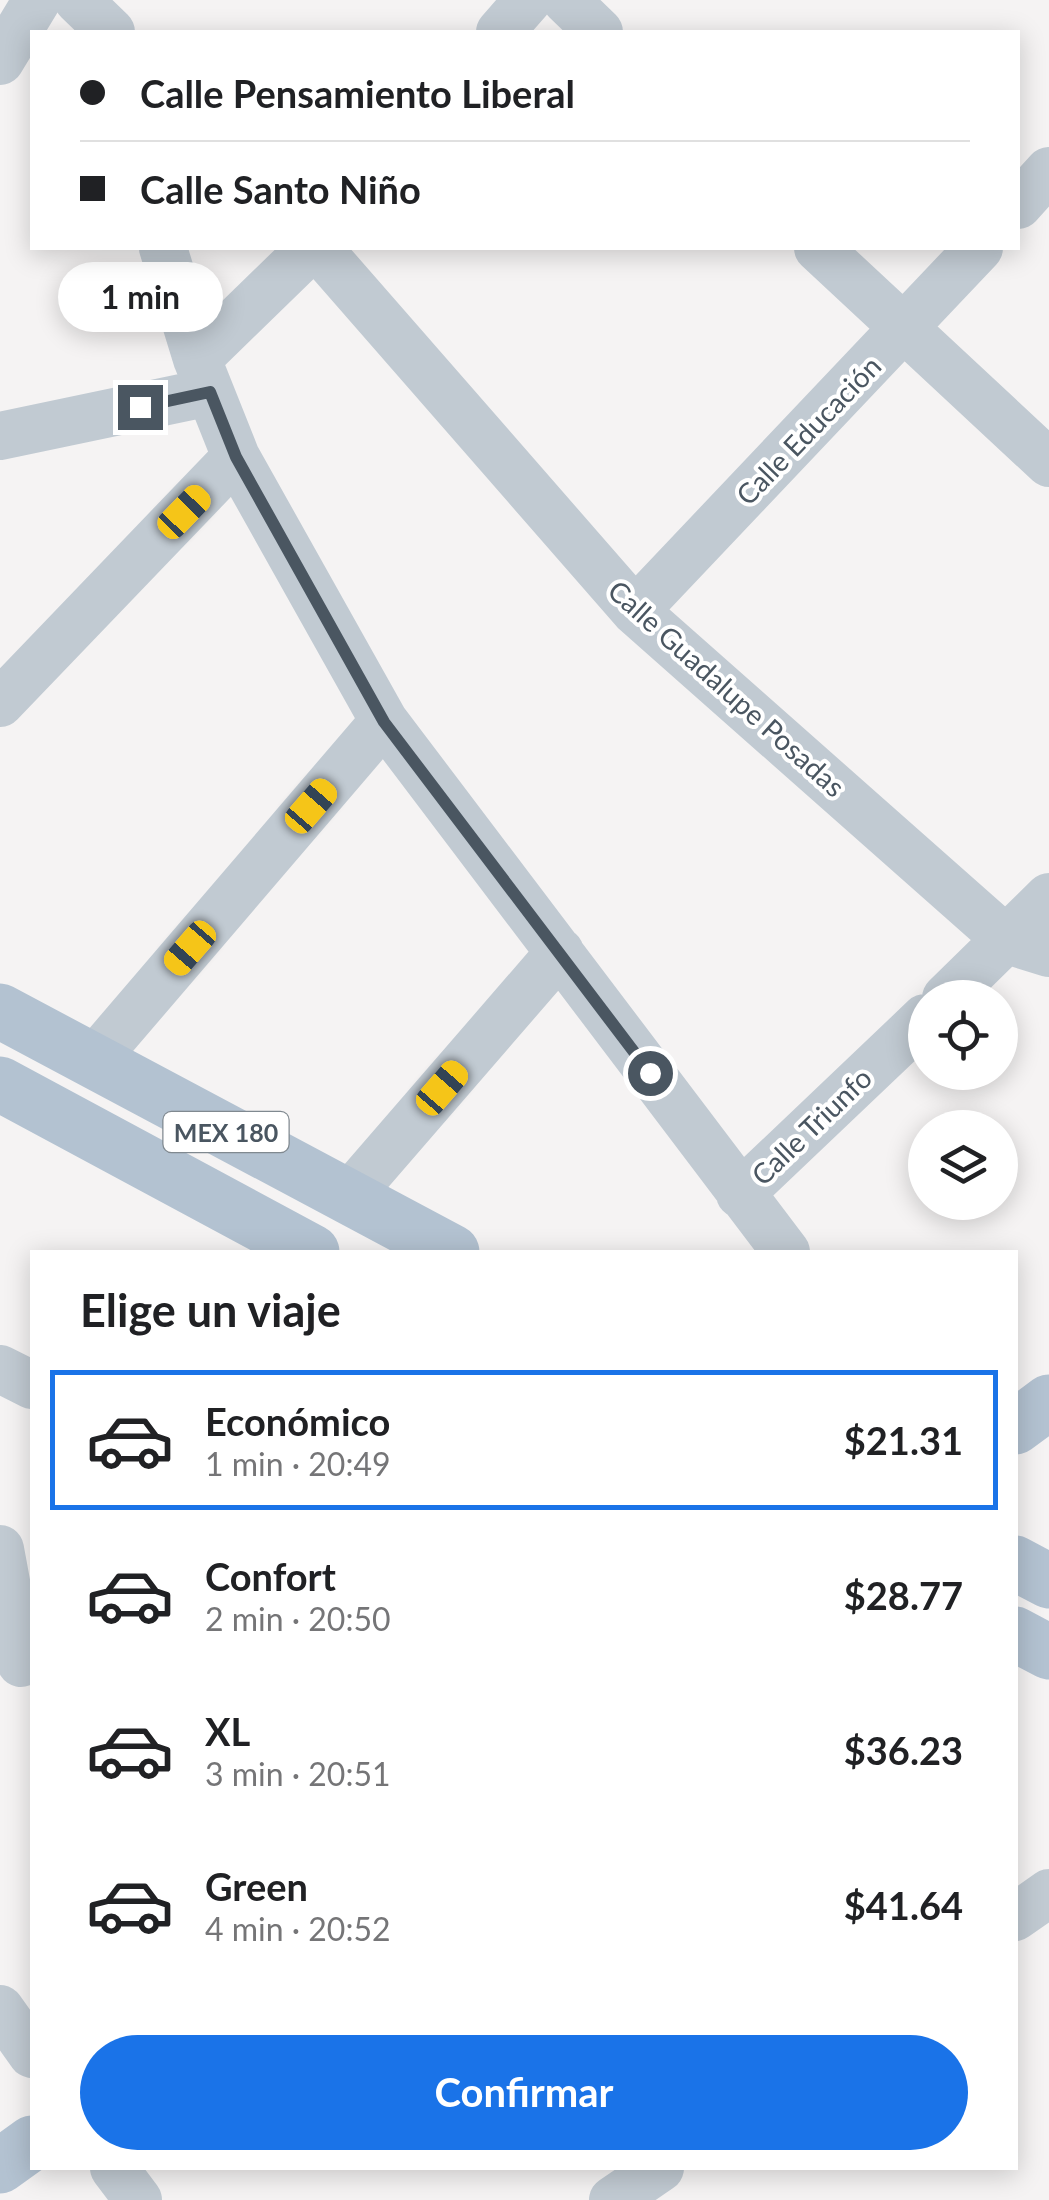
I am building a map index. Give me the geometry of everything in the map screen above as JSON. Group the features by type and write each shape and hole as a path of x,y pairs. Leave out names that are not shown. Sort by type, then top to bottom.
{"main road":[{"name":"MEX 180","path":"0,1011 448,1250"},
{"name":"MEX 180","path":"0,1084 308,1250"},
{"path":"1018,1425 1049,1402"},
{"path":"1018,1565 1049,1581"},
{"path":"1018,1636 1049,1652"},
{"path":"0,2166 30,2144"}],"street":[{"path":"0,61 37,0"},
{"path":"502,30 528,0"},
{"path":"566,0 597,30"},
{"path":"1020,203 1049,171"},
{"path":"163,250 203,376 236,457 384,722 784,1250"},
{"path":"0,436 203,376 312,250"},
{"name":"Calle Guadalupe Posadas","path":"316,250 635,611 1028,947"},
{"path":"820,250 1049,463"},
{"name":"Calle Educación","path":"635,611 977,250"},
{"path":"0,703 236,457"},
{"path":"93,1060 384,722"},
{"path":"975,980 1028,947 1049,897"},
{"path":"348,1197 560,952"},
{"name":"Calle Triunfo","path":"740,1194 908,1034"},
{"path":"0,1368 30,1384"},
{"path":"0,1549 18,1666"},
{"path":"1018,1916 1049,1894"},
{"path":"0,2010 30,2051"},
{"path":"116,2170 138,2200"},
{"path":"613,2200 657,2170"}],"route":[{"path":"140,407 210,392 236,457 384,722 650,1073"}]}
